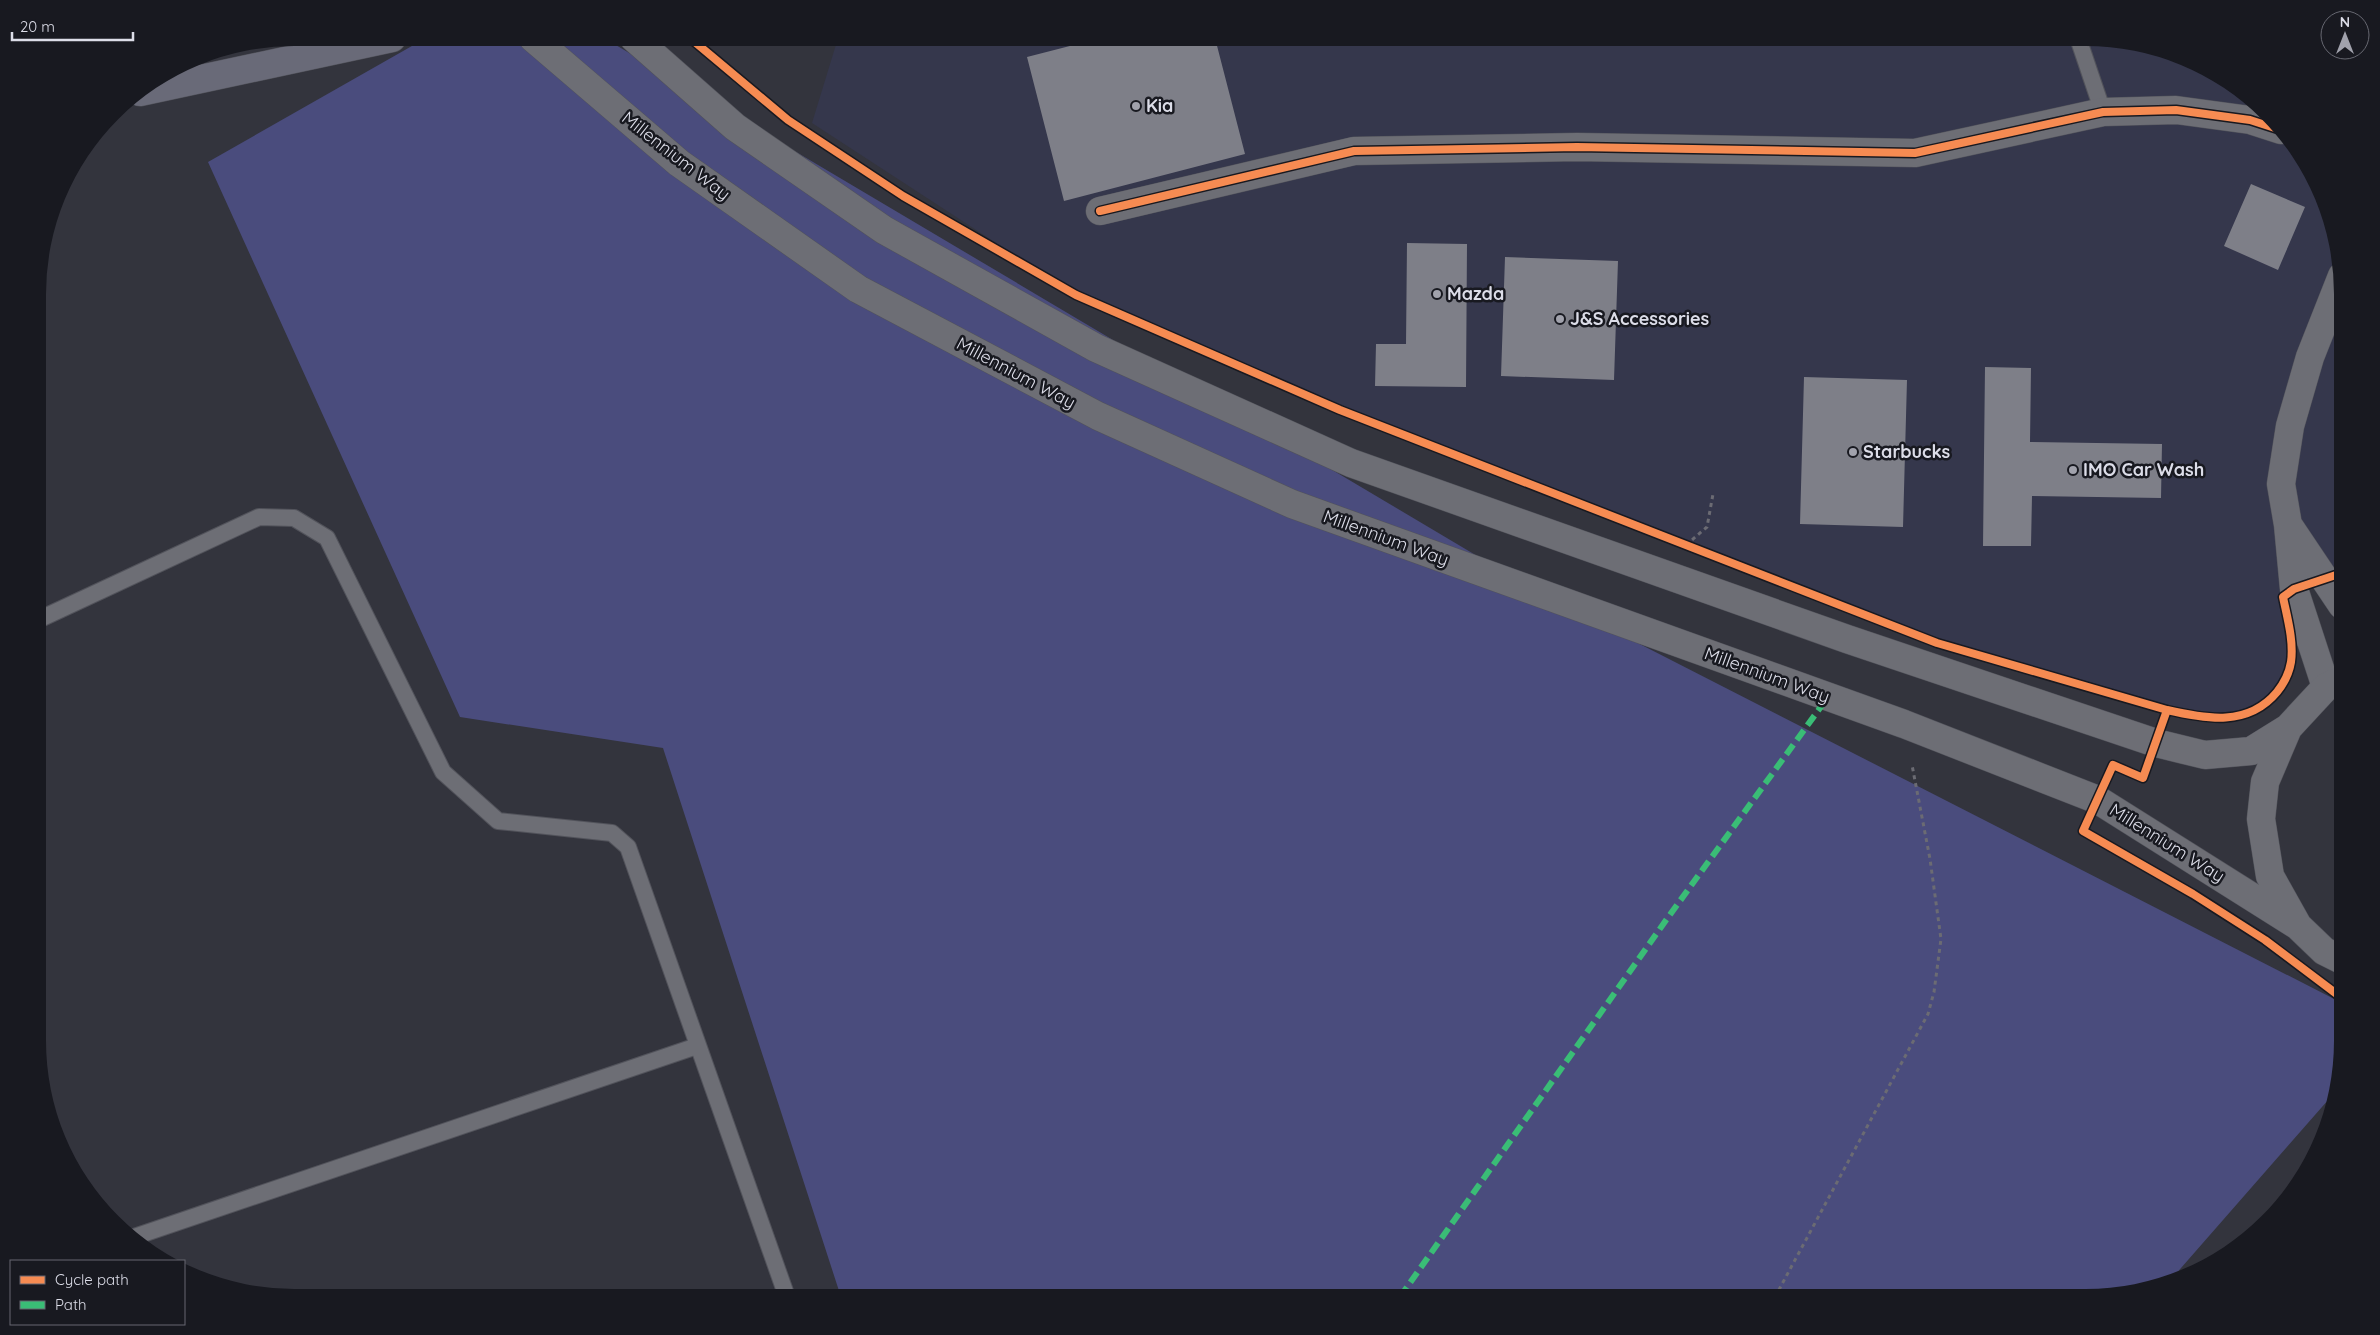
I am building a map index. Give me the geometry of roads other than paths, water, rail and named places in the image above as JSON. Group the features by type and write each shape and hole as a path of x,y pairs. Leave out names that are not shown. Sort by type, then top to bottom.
{"highway":[{"path":"156,89 355,46"}],"main road":[{"name":"Millennium Way","path":"542,46 679,163 858,289 1098,416 1292,504 1904,724 2098,800 2298,926"},
{"path":"643,46 735,127 884,230 1096,348 1352,462 1847,639 2156,743 2205,756 2251,751 2288,728 2334,684 2294,590 2288,525 2281,484 2290,426 2310,357 2334,305"},
{"path":"1100,212 1354,151 1577,147 1915,153 2103,112 2176,110 2250,120 2267,125"},
{"path":"2288,525 2334,593"},
{"path":"2288,728 2265,782 2261,819 2270,876 2298,926 2324,950 2334,956"}],"lane":[{"path":"2081,46 2103,112"},
{"path":"46,616 259,517 294,518 327,538 443,772 498,821 612,833 628,847 784,1289"},
{"path":"140,1235 698,1046"}],"place":[{"name":"Kia","path":"1136,106"},
{"name":"Mazda","path":"1437,294"},
{"name":"J&S Accessories","path":"1560,319"},
{"name":"Starbucks","path":"1853,452"},
{"name":"IMO Car Wash","path":"2073,470"}]}
